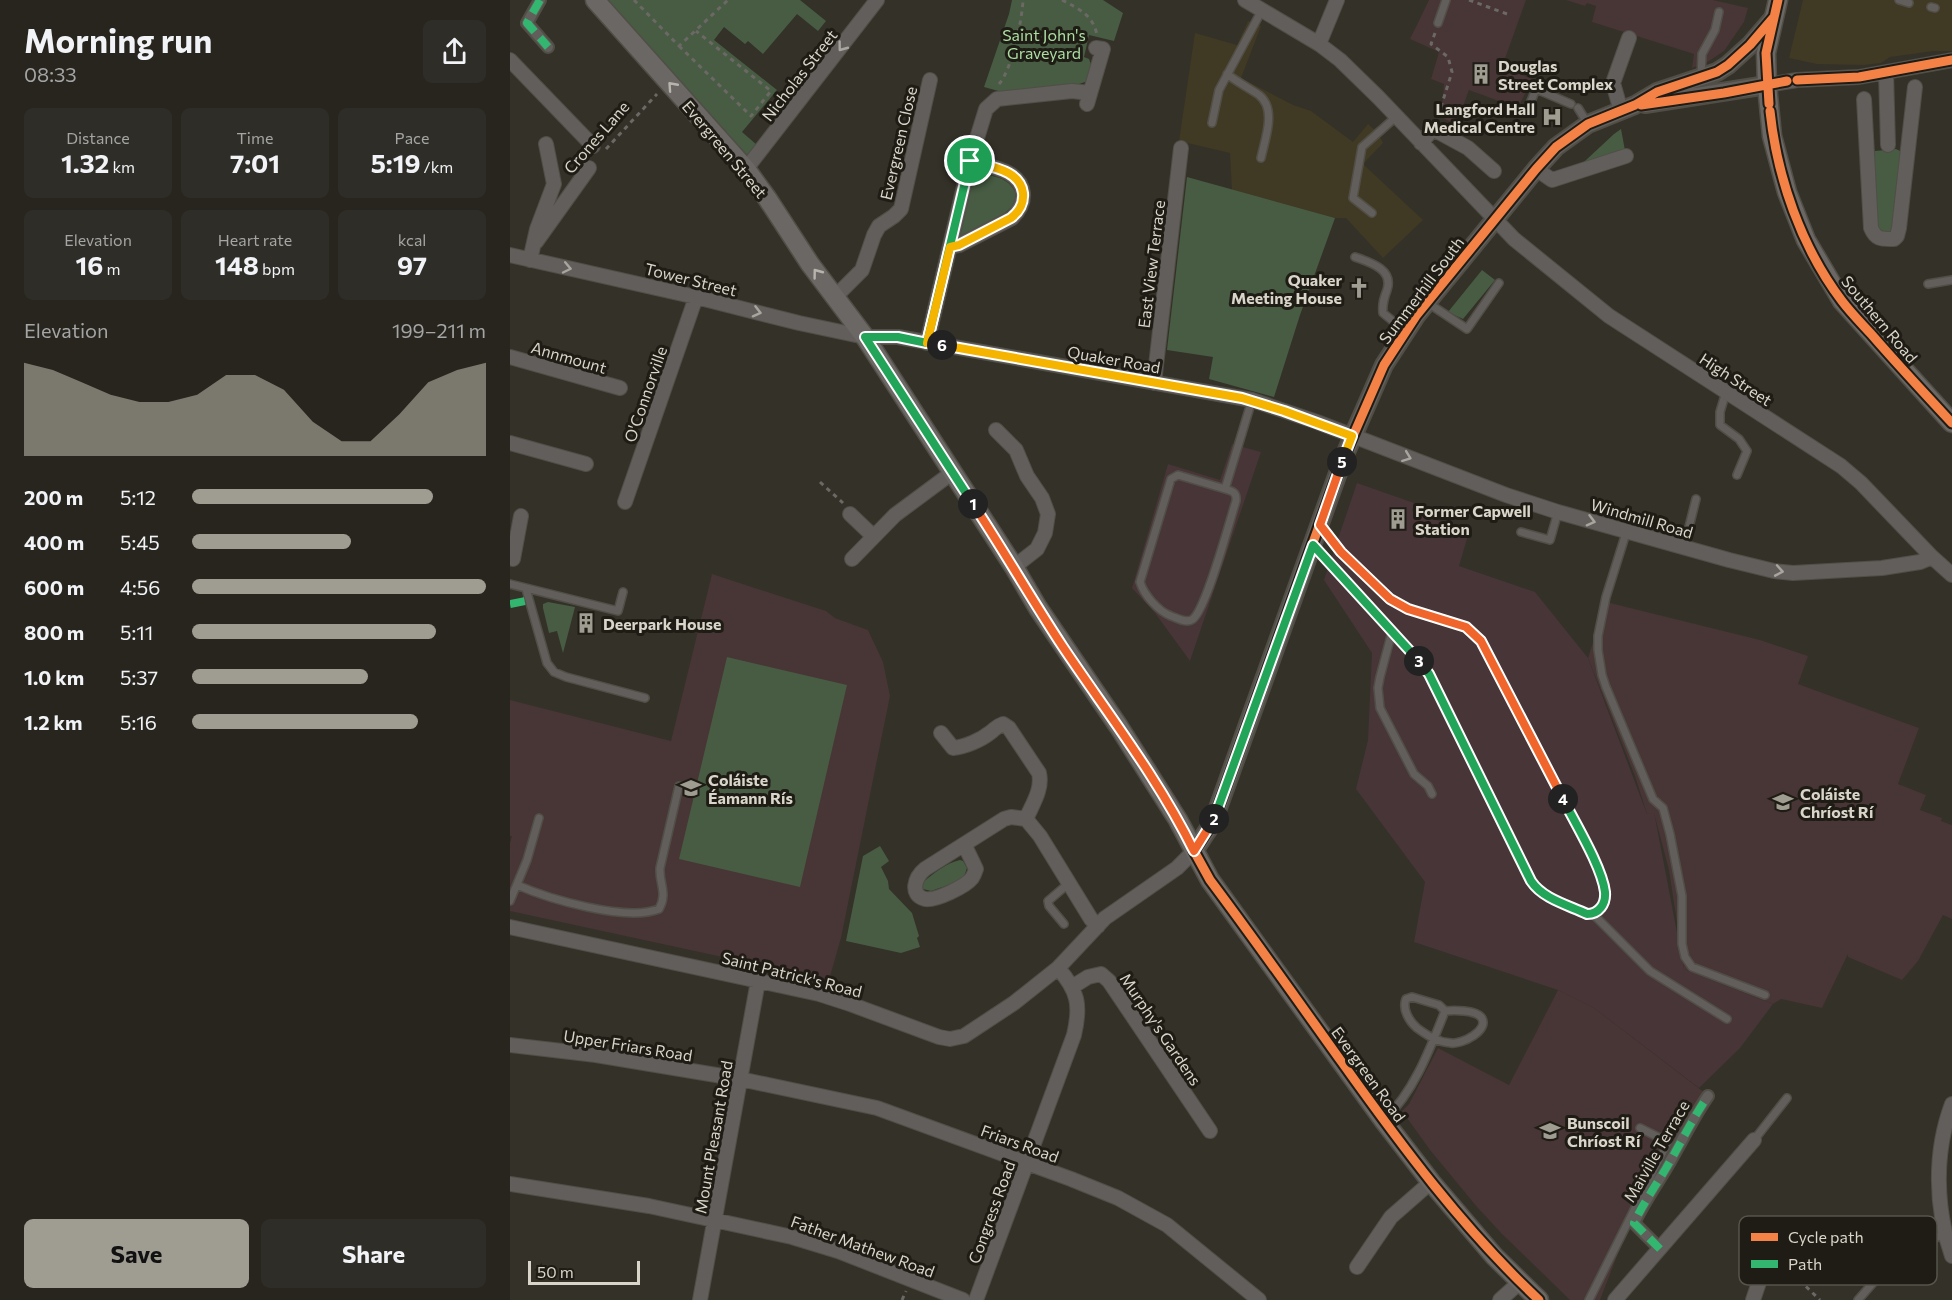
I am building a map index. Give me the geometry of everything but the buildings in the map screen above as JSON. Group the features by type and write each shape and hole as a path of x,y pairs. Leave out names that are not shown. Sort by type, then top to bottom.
{"main road":[{"name":"Evergreen Street","path":"595,0 746,169 810,264 865,337"},
{"name":"Southern Road","path":"1776,9 1766,53 1772,136 1782,174 1806,240 1842,301 1952,423"},
{"name":"Evergreen Road","path":"865,337 1014,567 1038,608 1119,727 1178,820 1210,880 1384,1121 1431,1182 1494,1256 1539,1300"}],"street":[{"path":"540,0 527,23 548,47"},
{"name":"Nicholas Street","path":"746,169 878,0"},
{"name":"High Street","path":"1245,0 1319,44 1346,66 1397,116 1494,219 1543,264 1609,316 1851,474 1952,575"},
{"path":"1319,44 1336,0"},
{"path":"1628,108 1657,92 1717,72 1738,57 1776,9"},
{"path":"1628,108 1613,83 1629,38"},
{"path":"927,343 970,161 986,109 997,99 1072,91 1089,98 1103,49 1096,48"},
{"path":"510,60 593,146"},
{"path":"1628,108 1797,80 1859,77 1952,60"},
{"path":"1886,72 1888,145"},
{"name":"Evergreen Close","path":"835,297 862,270 879,226 901,209 930,80"},
{"path":"1864,99 1871,228 1875,237 1894,239 1899,228 1915,87"},
{"name":"Summerhill South","path":"1194,851 1213,822 1352,436 1384,364 1427,302 1556,147 1588,124 1628,108"},
{"path":"1421,142 1433,129 1468,148 1494,171"},
{"path":"531,253 537,230 555,184 546,144"},
{"path":"1866,145 1909,146"},
{"name":"East View Terrace","path":"1154,383 1181,148"},
{"path":"1536,169 1552,180 1626,156"},
{"path":"950,247 959,245 1011,218 1017,213 1022,203 1022,187 1015,176 970,161"},
{"name":"Crones Lane","path":"531,253 589,168"},
{"name":"Tower Street","path":"510,255 531,253 799,323 865,337"},
{"name":"O'Connorville","path":"625,502 696,297"},
{"name":"Quaker Road","path":"865,337 898,337 1252,400 1352,436"},
{"name":"Annmount","path":"510,357 620,388"},
{"path":"996,430 1016,450 1048,514 1045,533 1037,549 1014,567"},
{"name":"Windmill Road","path":"1352,436 1506,495 1729,560 1793,573 1882,568 1920,562 1932,556"},
{"path":"510,443 586,464"},
{"path":"852,559 895,515 953,472"},
{"path":"850,514 873,536"},
{"path":"513,559 514,530 521,516"},
{"path":"941,733 953,748 961,748 998,726 1004,724 1009,728 1039,773 1041,780 1026,819"},
{"path":"964,846 976,869 971,879 951,892 932,899 922,898 917,894 915,882 921,873 1004,819 1011,817 1026,819 1040,836 1068,884 1098,926"},
{"name":"Saint Patrick's Road","path":"510,927 840,1000 927,1033 950,1039 964,1036 989,1021 1058,968 1098,926 1130,900 1178,868 1194,851"},
{"name":"Congress Road","path":"976,1300 1074,1035 1078,1005 1072,987 1058,968"},
{"name":"Murphy's Gardens","path":"1072,987 1101,974 1109,981 1210,1131"},
{"name":"Mount Pleasant Road","path":"700,1300 758,981"},
{"name":"Upper Friars Road","path":"510,1045 596,1055 740,1079"},
{"name":"Friars Road","path":"740,1079 877,1108 1101,1190 1167,1225 1259,1300"},
{"name":"Maiville Terrace","path":"1659,1249 1634,1223 1646,1198 1666,1169 1695,1114 1708,1096"},
{"path":"1952,1104 1940,1149 1939,1187 1944,1228 1952,1256"},
{"path":"1615,1300 1754,1140"},
{"path":"1357,1268 1391,1217 1431,1182"},
{"name":"Father Mathew Road","path":"510,1184 607,1198 715,1219 813,1243 963,1300"},
{"path":"1500,1300 1520,1282"},
{"path":"1753,1300 1758,1285"}],"lane":[{"path":"1438,23 1446,0"},
{"path":"1899,0 1910,3"},
{"path":"1212,123 1216,97 1262,10"},
{"path":"1701,77 1702,54 1715,30 1719,12"},
{"path":"1227,74 1260,96 1268,109 1269,118 1262,158"},
{"path":"1529,106 1536,89 1571,104"},
{"path":"1578,108 1588,124"},
{"path":"1372,213 1353,198 1362,147 1397,116"},
{"path":"1354,257 1384,271 1388,283 1382,305 1383,313 1405,331"},
{"path":"1928,284 1952,280"},
{"path":"1427,302 1467,329 1499,283"},
{"path":"1726,392 1720,412 1720,425 1739,439 1747,451 1737,475"},
{"path":"1225,489 1252,400"},
{"path":"1178,475 1225,489 1236,494 1236,501 1202,606 1192,620 1187,621 1164,614 1142,588 1140,582 1171,479 1178,475"},
{"path":"1684,547 1696,499"},
{"path":"1521,532 1550,540 1558,512"},
{"path":"1313,545 1429,674 1535,888 1587,914 1599,911 1605,894 1599,870 1481,641 1466,627 1408,609 1390,599 1341,552 1320,525"},
{"path":"1627,530 1606,597 1598,636 1599,662 1606,687 1653,799 1663,808 1682,896 1682,944 1685,957 1692,967 1766,995"},
{"path":"510,584 618,611 623,591"},
{"path":"526,588 547,663 554,672 645,698"},
{"path":"1392,632 1378,688 1380,708 1414,774 1428,786 1432,794"},
{"path":"517,885 536,894 612,912 648,913 659,909 664,901 659,877 660,868 680,786"},
{"path":"510,901 527,860 539,818"},
{"path":"1064,924 1049,906 1048,901 1068,884"},
{"path":"1593,914 1650,971 1727,1019"},
{"path":"1412,997 1439,1005 1445,1011 1457,1009 1480,1016 1483,1024 1480,1030 1463,1042 1453,1044 1434,1040 1414,1026 1404,1005 1406,999 1412,997"},
{"path":"1384,1121 1398,1108 1407,1093 1434,1040 1445,1011"},
{"path":"1754,1140 1787,1098"},
{"path":"1589,1300 1668,1142 1640,1128"},
{"path":"1937,1229 1944,1228"},
{"path":"1937,1232 1944,1228"},
{"path":"1858,1300 1871,1285"}],"path":[{"path":"634,0 751,116 771,91 696,31"},
{"path":"680,46 728,0"},
{"path":"1000,83 1009,66 1023,0"},
{"path":"1062,0 1081,10 1093,22 1097,35 1096,48"},
{"path":"1468,0 1508,14"},
{"path":"1438,23 1431,44 1448,57 1452,72 1438,115"},
{"path":"820,482 851,509 850,514"},
{"path":"1804,1285 1820,1300"}],"shaded area":[{"path":"1429,0 1526,0 1502,67 1532,79 1518,108 1469,90 1456,125 1436,114 1443,100 1444,84 1431,79 1439,52 1410,39"},
{"path":"1566,0 1713,0 1748,8 1744,22 1724,51 1706,63 1692,68 1694,54 1592,22 1596,6 1587,3 1585,6"},
{"path":"1803,0 1952,0 1952,51 1933,51 1890,57 1881,63 1864,65 1817,64 1789,58"},
{"path":"1248,21 1261,26 1241,78 1293,105 1311,111 1353,142 1368,124 1378,133 1383,143 1363,164 1423,220 1383,258 1346,218 1335,218 1232,190 1230,153 1179,141 1195,33 1237,45"},
{"path":"1232,444 1261,452 1190,661 1155,613 1132,588 1168,464 1220,480"},
{"path":"1357,483 1414,503 1412,511 1469,532 1459,566 1535,592 1588,658 1647,814 1654,812 1684,969 1773,1004 1740,1048 1699,1088 1594,1008 1558,990 1414,942 1425,882 1356,789 1368,740 1372,653 1324,580"},
{"name":"Coláiste Éamann Rís","path":"712,574 826,611 835,618 868,630 883,662 890,696 841,938 829,980 510,911 510,843 512,836 510,836 510,700 671,741"},
{"name":"Coláiste Chríost Rí","path":"1606,602 1760,640 1808,656 1798,684 1919,728 1898,784 1926,795 1920,810 1942,818 1941,821 1952,825 1952,919 1943,915 1918,961 1902,980 1848,957 1848,954 1822,1008 1781,999 1773,1004 1684,969 1669,870 1654,813 1647,814 1635,776 1588,658"},
{"name":"Bunscoil Chríost Rí","path":"1558,990 1594,1008 1705,1093 1634,1212 1600,1300 1570,1300 1477,1207 1430,1150 1402,1111 1409,1104 1438,1048 1509,1085"}],"green space":[{"path":"606,0 800,0 826,21 818,31 797,14 763,54 748,41 745,44 724,27 714,40 777,90 742,132 757,145 748,156"},
{"name":"Saint John's Graveyard","path":"1012,0 1103,0 1123,13 1114,41 1089,35 1084,57 1089,59 1092,67 1088,81 1079,84 1002,92 984,87"},
{"path":"1621,129 1626,156 1571,174 1614,134"},
{"path":"1896,149 1902,152 1892,234 1876,230 1873,156 1875,151"},
{"path":"980,175 998,177 1009,183 1017,199 1008,211 974,232 959,237 970,183 974,177"},
{"path":"1187,177 1335,218 1300,315 1274,397 1209,379 1213,357 1167,350"},
{"path":"1482,270 1495,280 1463,319 1448,312"},
{"path":"548,602 575,607 563,653 557,631 549,633 543,608 543,604"},
{"path":"727,657 847,685 800,887 679,859"},
{"path":"880,846 889,861 881,867 889,889 912,913 919,936 917,938 920,947 901,953 846,941 863,856"},
{"path":"960,860 967,868 960,881 931,891 923,889 922,883 945,866"}],"marked path":[{"path":"540,0 527,23 548,47"},
{"path":"510,604 530,600"},
{"path":"1660,1249 1634,1223 1708,1096"}],"cycle path":[{"path":"1769,104 1766,53 1778,0"},
{"path":"1539,1300 1484,1245 1410,1155 1210,880 1194,851 1213,822 1343,459 1384,365 1416,316 1556,147 1588,124 1635,105 1657,92 1717,72 1750,45 1774,17"},
{"path":"1797,80 1859,77 1952,60"},
{"path":"1641,105 1787,81"},
{"path":"1770,111 1773,136 1785,186 1814,258 1849,310 1952,423"}],"place":[{"name":"Douglas Street Complex","path":"1481,74"},
{"name":"Langford Hall Medical Centre","path":"1552,117"},
{"name":"Quaker Meeting House","path":"1359,288"},
{"name":"Former Capwell Station","path":"1398,519"},
{"name":"Deerpark House","path":"586,623"},
{"name":"Coláiste Éamann Rís","path":"691,788"},
{"name":"Coláiste Chríost Rí","path":"1783,802"},
{"name":"Bunscoil Chríost Rí","path":"1550,1131"}],"route":[{"path":"970,161 950,247 927,343 898,337 865,337 1064,648 1119,727 1178,820 1194,851 1213,822 1313,545 1429,674 1535,888 1587,914 1599,911 1605,894 1599,870 1481,641 1466,627 1408,609 1390,599 1341,552 1320,525 1352,436 1252,400 927,343 942,278 950,247 959,245 1011,218 1017,213 1022,203 1022,187 1015,176 970,161"}]}
